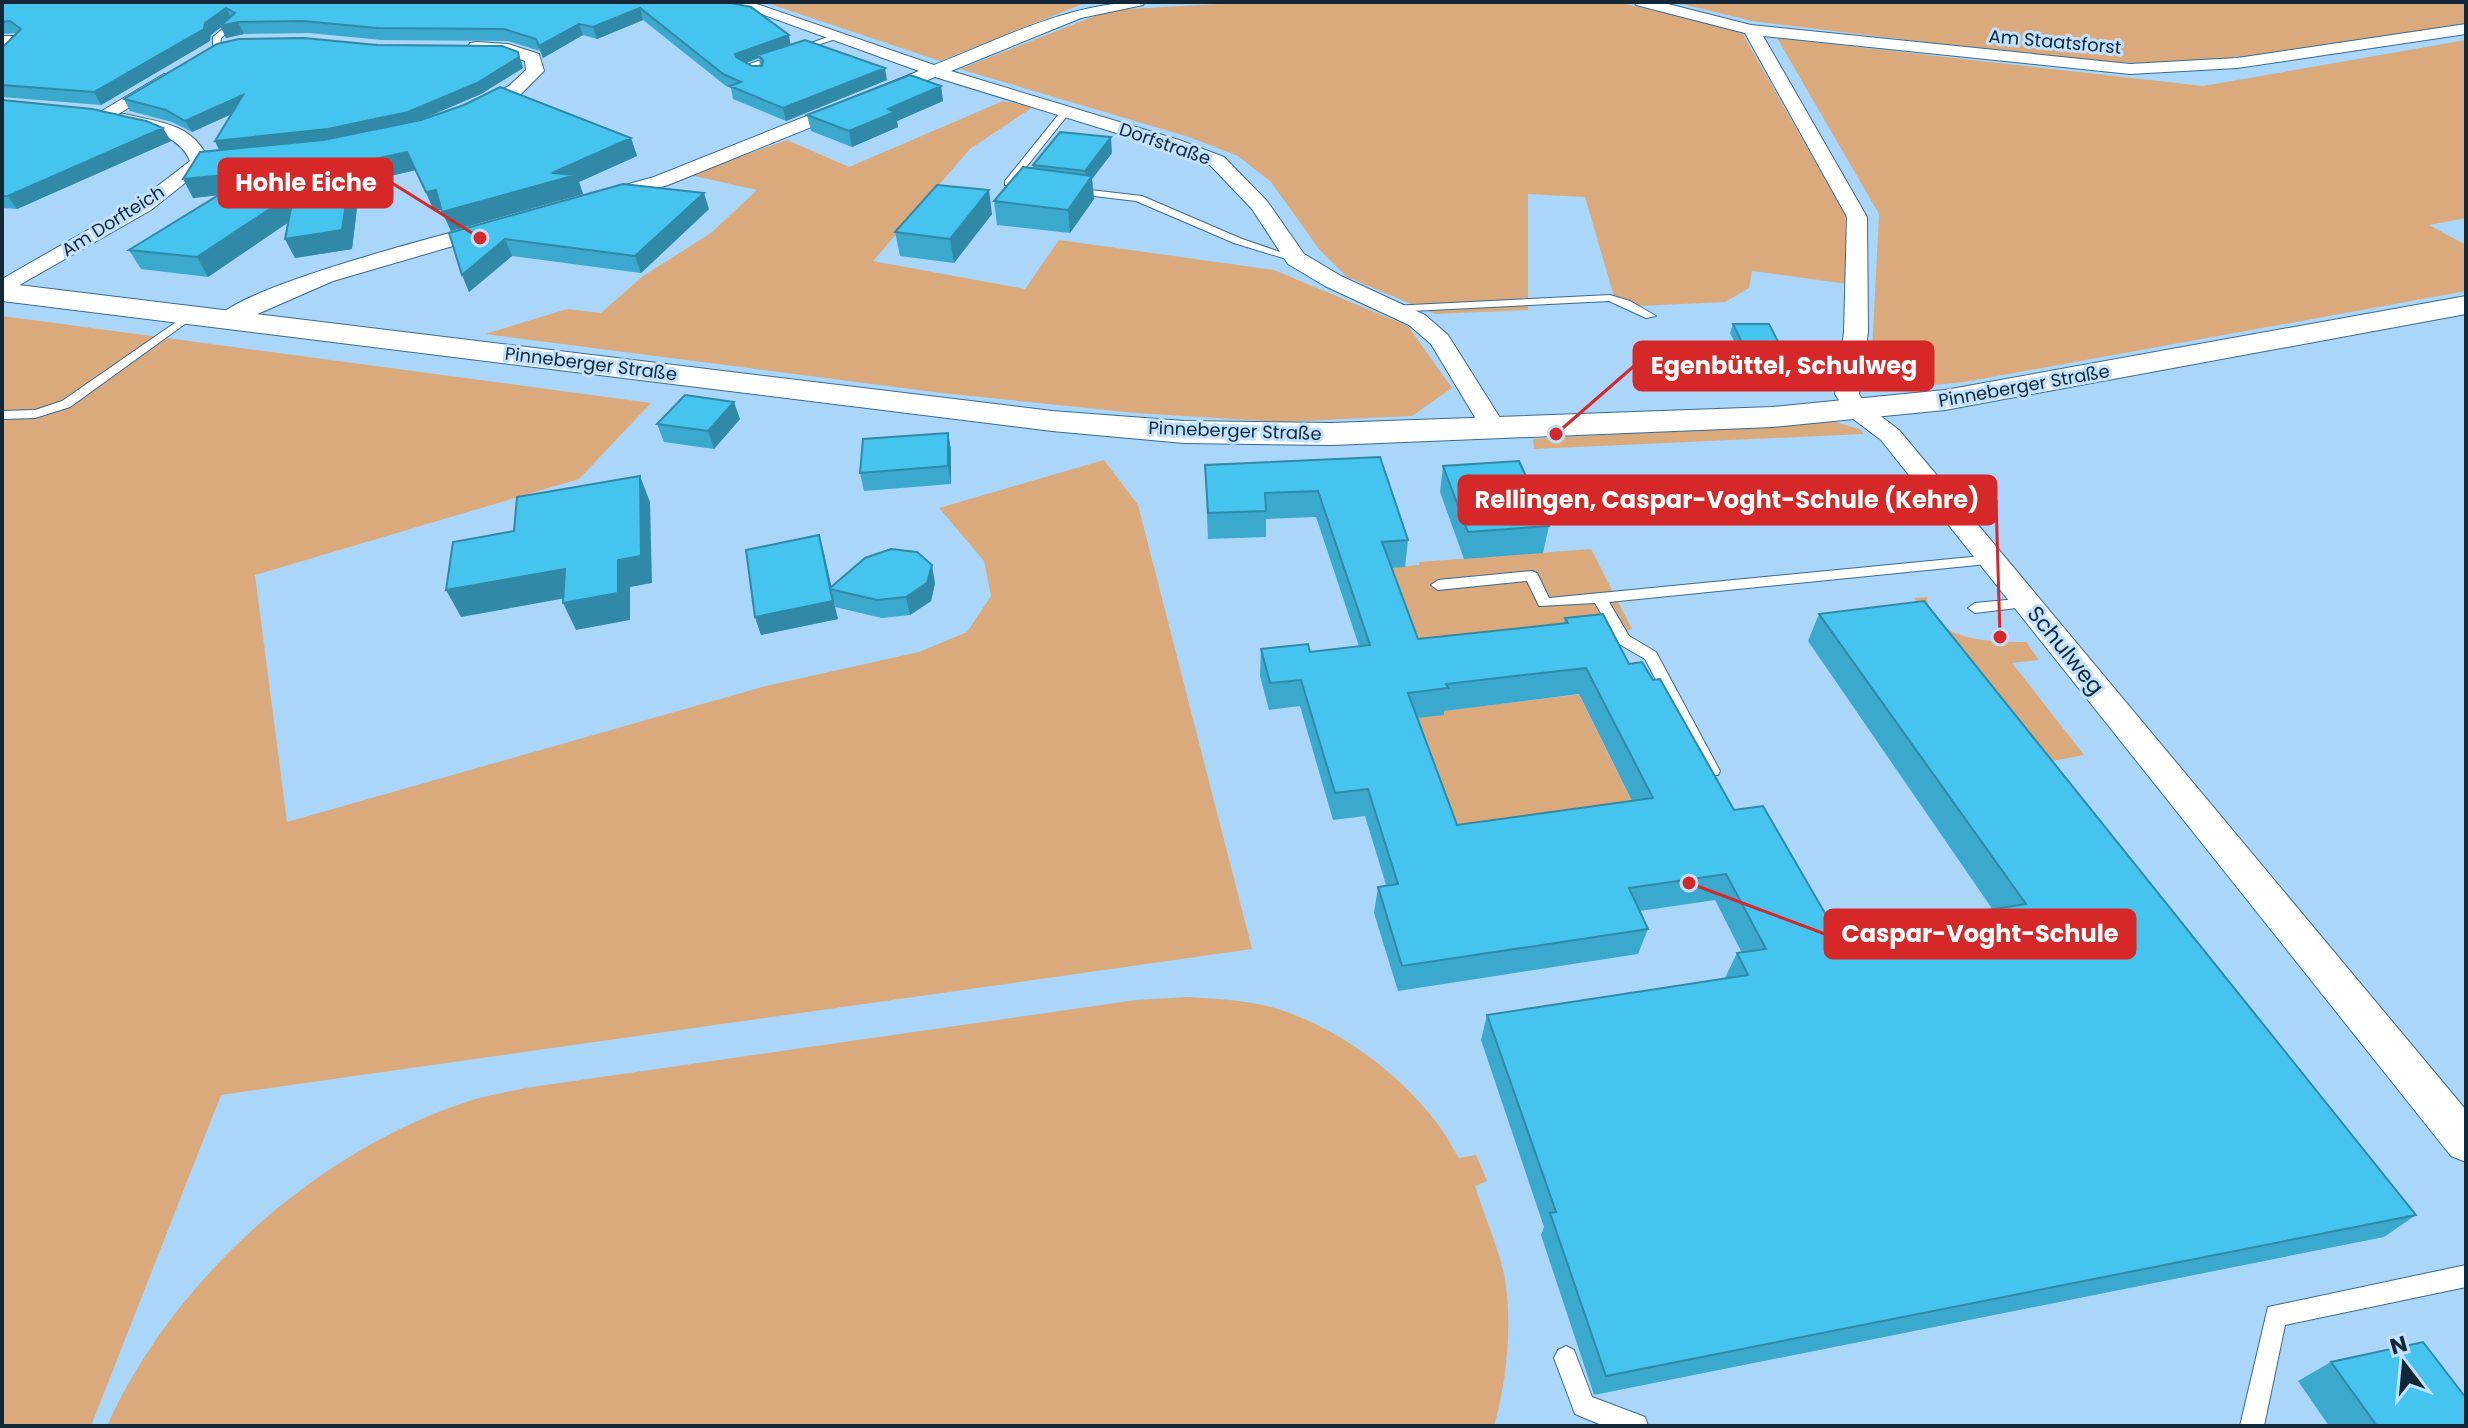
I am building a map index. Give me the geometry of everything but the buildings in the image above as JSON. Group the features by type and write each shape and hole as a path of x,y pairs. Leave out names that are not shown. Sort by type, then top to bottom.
{"main road":[{"name":"Pinneberger Straße","path":"2,290 1052,421 1184,432 1332,434 1772,417 1945,400 2466,305"}],"street":[{"name":"Dorfstraße","path":"736,2 934,71 1172,144 1217,161 1260,205 1296,259 1333,281 1417,320 1440,340 1494,429"},
{"path":"585,202 661,181 1087,11 1137,2"},
{"name":"Am Staatsforst","path":"1642,2 1751,30 2130,69 2237,63 2466,29"},
{"path":"1751,30 1857,217 1856,332 1847,394 1857,410"},
{"path":"2,41 17,41 2,54"},
{"path":"209,52 244,42"},
{"path":"453,47 508,49 533,58 535,71 515,90 481,109 454,118"},
{"path":"104,115 178,70"},
{"name":"Am Dorfteich","path":"2,290 144,206 208,162 193,145 168,130 78,111"},
{"path":"229,318 310,281 509,224"},
{"name":"Schulweg","path":"1857,410 1890,435 2466,1142"}],"lane":[{"path":"209,52 217,37 234,24"},
{"path":"760,74 745,67 837,37"},
{"path":"1037,186 1008,183 1066,111"},
{"path":"1066,190 1138,198 1238,241 1296,259"},
{"path":"1391,309 1610,298 1650,316"},
{"path":"2,415 20,417 66,404 192,314"},
{"path":"1438,585 1532,576 1544,603 1992,560"},
{"path":"1599,598 1624,640 1651,656 1716,780"},
{"path":"1975,608 2028,603"},
{"path":"2252,1426 2276,1315 2466,1276"},
{"path":"1566,1358 1583,1406 1636,1426"}],"shaded area":[{"path":"764,2 1095,2 1080,5 940,61"},
{"path":"1254,2 1617,2 1741,31 1845,215 1848,284 1752,271 1749,288 1725,302 1617,307 1585,197 1528,194 1528,310 1435,314 1347,277 1319,249 1271,182 1238,156 1189,137 960,69 1110,10"},
{"path":"1673,2 2466,2 2466,25 2183,65 2073,60 1752,21"},
{"path":"1777,38 2203,86 2466,40 2466,218 2429,225 2466,245 2466,291 1964,382 1870,391 1879,214"},
{"path":"1003,101 1033,107 970,149 873,261 1025,289 1059,240 1274,270 1408,326 1452,388 1412,416 1279,422 1136,413 942,393 485,334 567,309 601,313 643,276 711,233 757,190 690,175 787,140 849,167"},
{"path":"2,316 651,403 579,479 255,575 287,822 766,686 919,652 967,632 991,596 984,561 939,508 1104,460 1138,505 1252,949 221,1095 91,1426 2,1426"},
{"path":"1835,422 1862,430 1863,434 1534,449 1533,439"},
{"path":"1591,549 1632,629 1596,640 1424,665 1372,569 1419,565 1419,562"},
{"path":"1927,597 1931,612 1939,623 1951,631 1981,640 2026,642 2039,660 2012,663 2084,755 2042,763 1914,598"},
{"path":"1583,694 1580,697 1643,824 1453,851 1405,719 1443,715 1442,711"},
{"path":"1187,997 1260,1004 1325,1029 1384,1068 1418,1100 1459,1158 1476,1155 1487,1181 1475,1186 1501,1263 1507,1291 1505,1371 1494,1426 107,1426 135,1372 170,1320 211,1271 256,1226 306,1186 359,1151 415,1122 472,1100 525,1088 1136,1000"}],"place":[{"name":"Hohle Eiche","path":"480,238"},
{"name":"Egenbüttel, Schulweg","path":"1556,434"},
{"name":"Rellingen, Caspar-Voght-Schule (Kehre)","path":"2000,637"},
{"name":"Caspar-Voght-Schule","path":"1689,883"}]}
